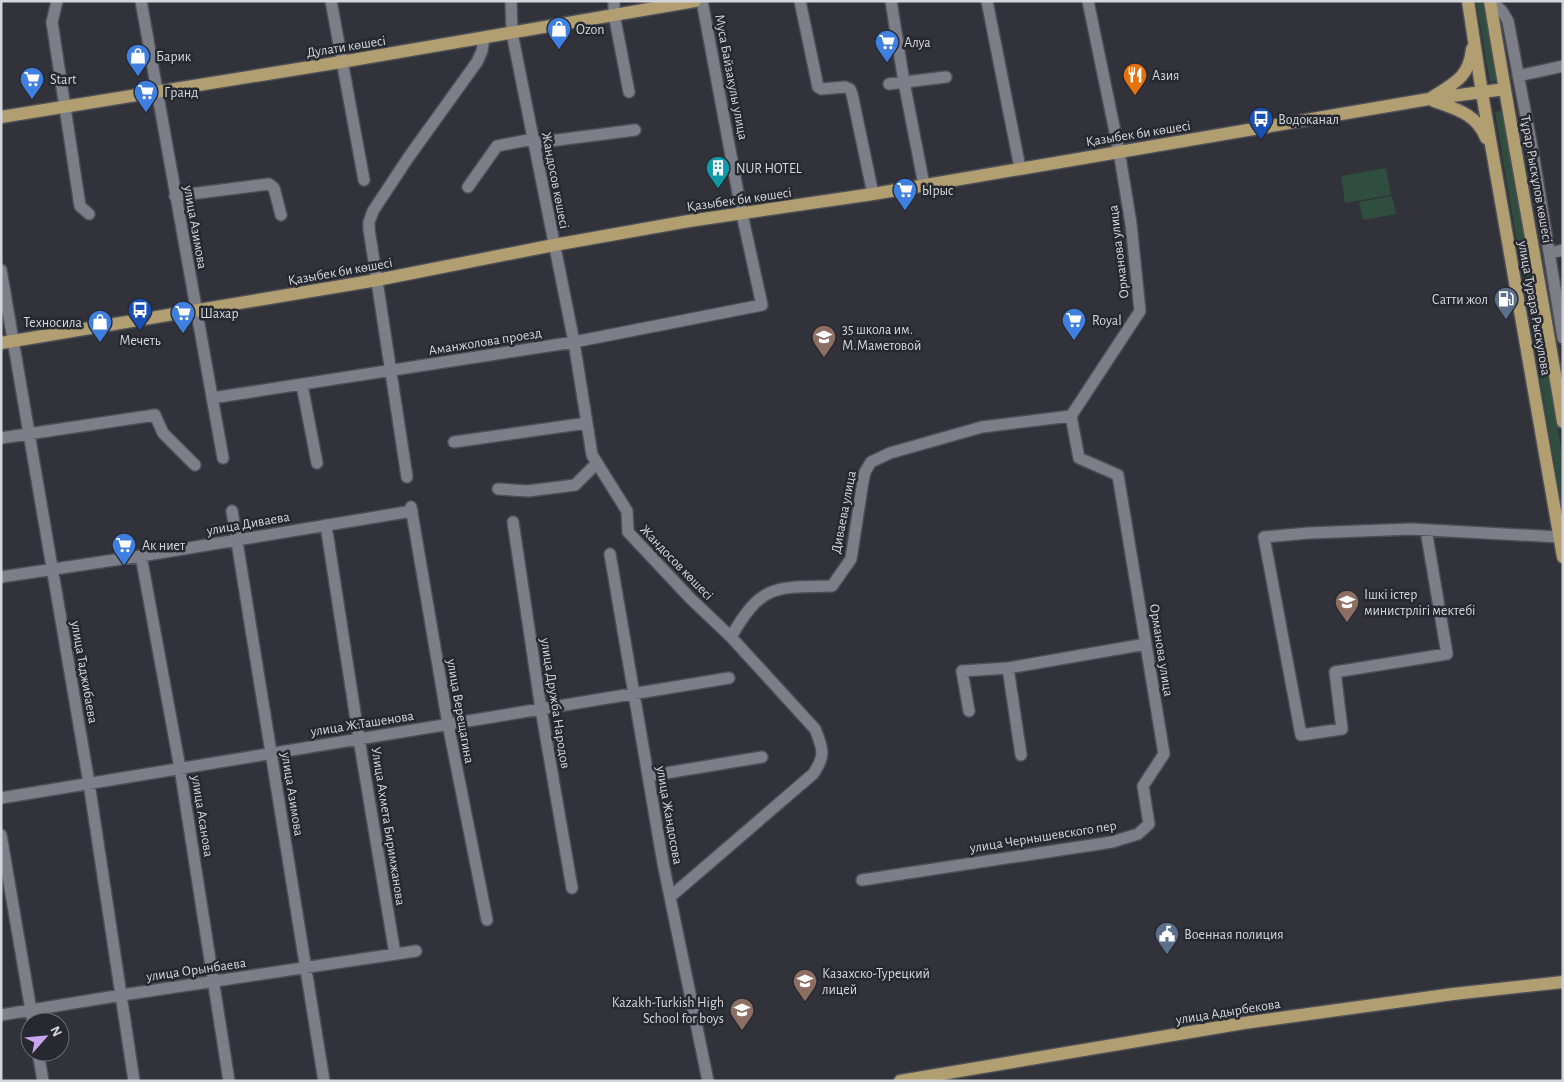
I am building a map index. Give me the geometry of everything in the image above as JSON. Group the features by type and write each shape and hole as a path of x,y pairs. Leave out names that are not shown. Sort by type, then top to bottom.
{"main road":[{"name":"Дулати көшесі","path":"1,117 484,38 614,8 695,1"},
{"path":"1468,1 1482,93"},
{"name":"Тұрар Рыскұлов көшесі","path":"1491,1 1504,89 1540,281 1563,422"},
{"path":"1429,99 1453,84 1465,72 1471,58 1473,29"},
{"name":"Қазыбек би көшесі","path":"8,342 377,280 554,245 689,221 873,194 1429,99 1504,89"},
{"name":"улица Турара Рыскулова","path":"1482,93 1496,164 1563,558"},
{"path":"1429,99 1464,112 1477,122 1485,135 1496,164"},
{"name":"улица Адырбекова","path":"900,1081 1244,1023 1453,994 1563,982"}],"street":[{"path":"57,1 52,22 80,206 89,214"},
{"name":"улица Азимова","path":"141,1 223,458"},
{"path":"331,1 364,180"},
{"name":"Жандосов көшесі","path":"511,1 512,33 574,342 592,455 628,511 628,532 816,728 823,747 822,762 813,774 670,898"},
{"name":"Муса Байзакулы улица","path":"702,1 742,214 762,305"},
{"path":"800,1 818,87 845,87 850,89 852,94 873,194"},
{"path":"891,1 904,82 924,185"},
{"path":"987,1 1020,168"},
{"name":"Орманова улица","path":"1088,1 1119,151 1131,224 1140,311 1072,416 1079,458 1118,475 1164,754"},
{"path":"1491,1 1502,10 1508,21 1550,253 1563,338"},
{"path":"614,8 629,92"},
{"path":"407,477 369,222 373,210 408,158 477,62 482,51 484,38"},
{"path":"1504,89 1519,81 1563,66"},
{"path":"889,84 946,77"},
{"path":"468,187 497,146 635,130"},
{"path":"175,196 269,184 274,188 281,215"},
{"path":"1550,253 1563,250"},
{"name":"улица Таджибаева","path":"1,270 8,342 29,434 89,783 134,1081"},
{"path":"1540,281 1554,278"},
{"name":"Аманжолова проезд","path":"212,398 390,372 574,342 762,305"},
{"path":"302,384 317,463"},
{"path":"1,438 155,415 163,433 195,465"},
{"name":"Диваева улица","path":"730,637 752,605 771,591 787,587 832,586 851,559 863,481 865,472 871,462 890,453 982,427 1072,416"},
{"path":"454,442 587,423"},
{"path":"498,489 528,491 574,485 597,463"},
{"name":"улица Диваева","path":"1,578 238,540 411,509"},
{"name":"улица Верещагина","path":"411,509 448,724 487,920"},
{"name":"улица Азимова","path":"232,511 324,1081"},
{"name":"улица Дружба Народов","path":"513,522 541,708 572,888"},
{"name":"Улица Ахмета Биримжанова","path":"326,525 395,954"},
{"path":"1426,530 1447,654 1335,672 1342,729 1301,735 1264,537 1309,533 1411,529 1559,537"},
{"name":"улица Жандосова","path":"610,554 670,898 708,1081"},
{"name":"улица Асанова","path":"141,556 180,768 228,1081"},
{"path":"969,711 962,671 1008,668 1146,644"},
{"path":"1008,668 1020,755"},
{"name":"улица Ж.Ташенова","path":"1,798 728,678"},
{"name":"улица Чернышевского пер","path":"862,880 1112,842 1138,834 1149,824 1143,786 1164,754"},
{"path":"648,776 762,757"},
{"path":"1,835 32,1012"},
{"name":"улица Орынбаева","path":"50,1012 122,995 416,951"},
{"name":"улица Орынбаева","path":"1,1015 20,1016"},
{"path":"40,1062 43,1081"}],"green space":[{"path":"1476,1 1484,1 1498,81 1490,82"},
{"path":"1504,110 1563,460 1563,513 1495,112"},
{"path":"1386,168 1391,195 1345,203 1341,176"},
{"path":"1392,196 1396,214 1363,220 1359,202"}],"place":[{"name":"Ozon","path":"559,50"},
{"name":"Алуа","path":"887,63"},
{"name":"Барик","path":"138,77"},
{"name":"Азия","path":"1135,96"},
{"name":"Start","path":"32,100"},
{"name":"Гранд","path":"146,113"},
{"name":"Водоканал","path":"1261,140"},
{"name":"NUR HOTEL","path":"718,189"},
{"name":"Ырыс","path":"905,211"},
{"name":"Сатти жол","path":"1506,320"},
{"name":"Мечеть","path":"140,331"},
{"name":"Шахар","path":"183,334"},
{"name":"Royal","path":"1074,341"},
{"name":"Техносила","path":"100,343"},
{"name":"35 школа им. М.Маметовой","path":"824,358"},
{"name":"Ак ниет","path":"124,566"},
{"name":"Ішкі істер министрлігі мектебі","path":"1347,623"},
{"name":"Военная полиция","path":"1167,955"},
{"name":"Казахско-Турецкий лицей","path":"805,1002"},
{"name":"Kazakh-Turkish High School for boys","path":"742,1031"}]}
